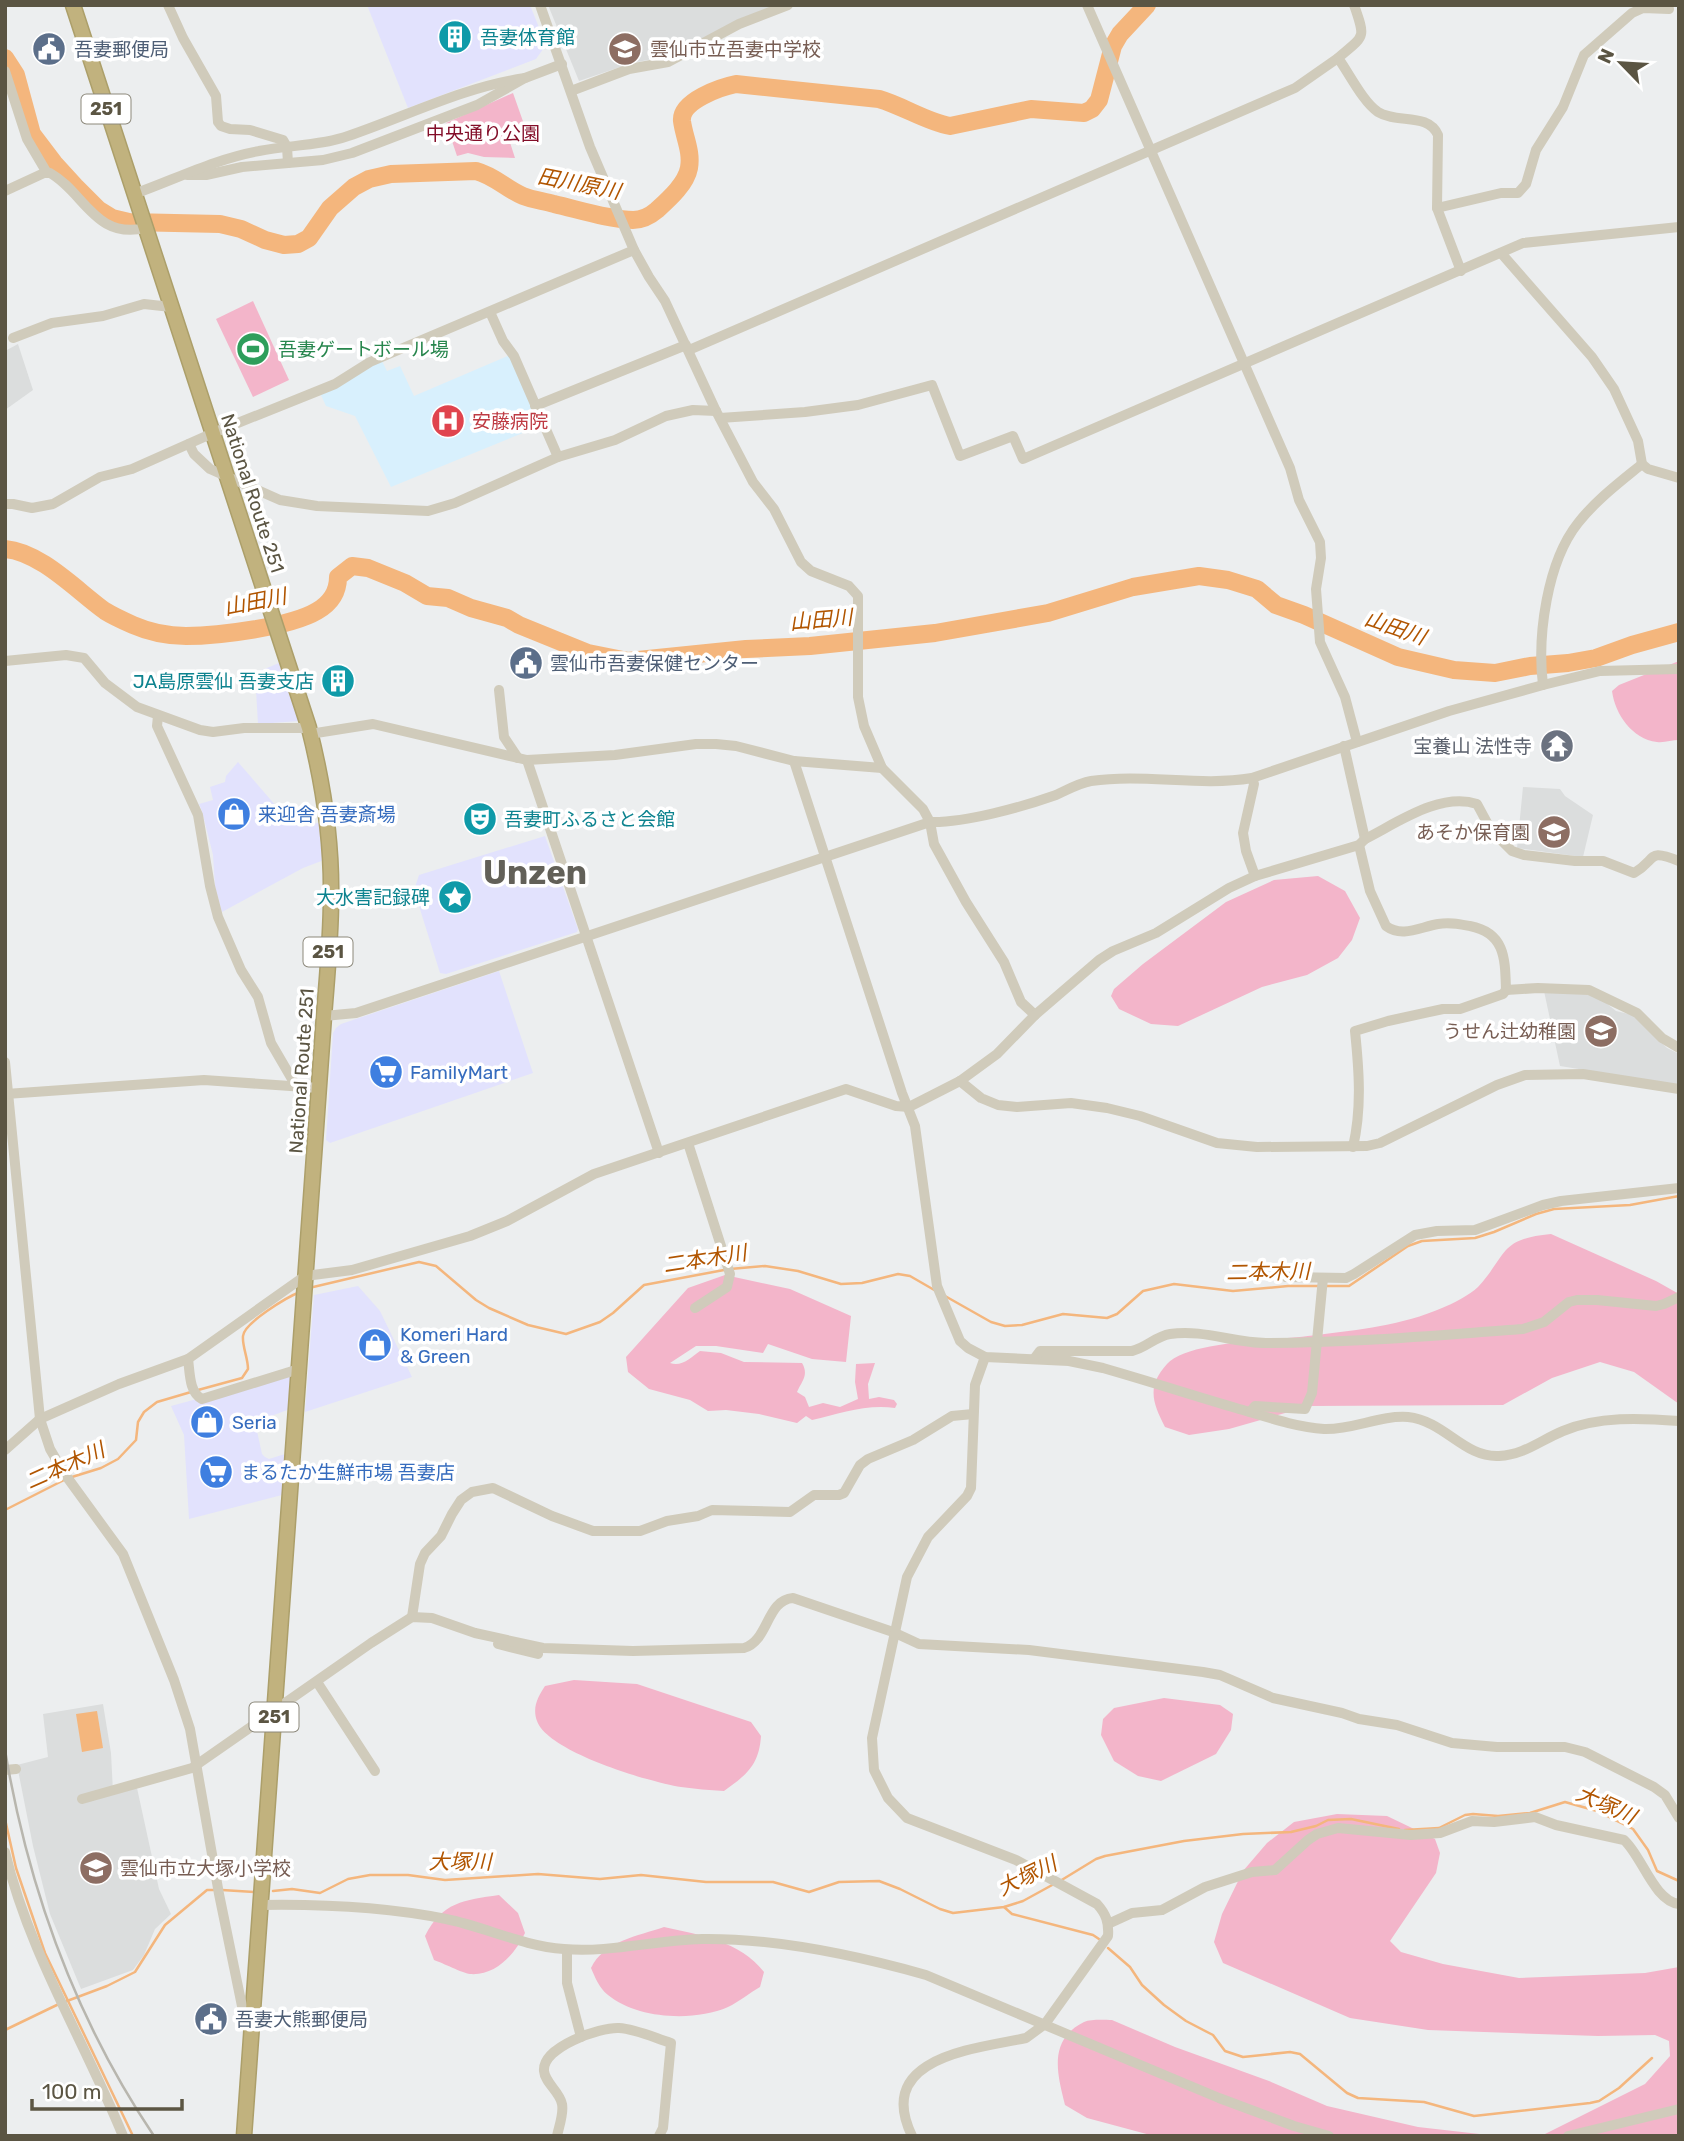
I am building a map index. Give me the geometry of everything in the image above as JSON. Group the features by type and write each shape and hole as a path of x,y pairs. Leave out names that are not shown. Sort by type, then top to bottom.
{"highway":[{"name":"National Route 251","path":"73,5 278,630 309,731 322,787 329,836 331,898 324,1016 244,2136"}],"street":[{"path":"168,5 183,38 216,96 218,122 230,129 250,130 283,141 287,147 289,163"},
{"path":"540,5 590,147 634,250 665,301 718,415 753,482 774,509 801,562 811,571 849,586 856,592 859,601 860,707 864,726 882,768 923,809 930,822 934,844 1004,962 1021,1002 1035,1016"},
{"path":"571,91 629,69 668,62 739,24 788,5"},
{"path":"1087,5 1290,468 1299,500 1320,542 1317,602 1320,642 1345,697 1357,742"},
{"path":"536,406 688,348 1295,88 1361,38 1363,30 1354,5"},
{"path":"1437,208 1501,193 1518,193 1526,184 1536,150 1563,107 1584,55 1632,13 1643,8 1671,7"},
{"path":"1338,58 1371,106 1380,113 1389,117 1421,121 1435,128 1438,135 1437,208 1461,271"},
{"path":"187,175 323,160 352,153 477,105 525,78 562,64"},
{"path":"5,71 27,139 47,173"},
{"path":"134,194 187,175 203,165 231,157 345,137 491,83 525,78"},
{"path":"422,108 429,124"},
{"path":"5,191 47,173 54,175 89,212 111,226 138,230 143,222"},
{"path":"189,444 203,464 280,500 410,512 428,511 455,503 558,457 615,440 681,411 694,410 718,415 805,412 858,405 932,385 960,456 1013,436 1023,459 1522,243 1679,226"},
{"path":"5,504 13,503 33,508 53,504 100,477 132,469 335,384 370,362 634,250"},
{"path":"1500,253 1592,357 1614,389 1638,441 1642,464 1648,469 1679,478"},
{"path":"13,338 52,323 103,316 144,304 171,307"},
{"path":"490,312 503,341 514,356 558,457"},
{"path":"1543,681 1542,656 1550,584 1560,558 1576,526 1592,507 1642,464"},
{"path":"5,661 66,654 84,658 120,696 158,716 213,732 244,728 309,731 373,724 523,759 615,755 706,744 736,746 794,761 882,768"},
{"path":"324,1016 356,1013 930,822 962,820 1054,795 1088,782 1110,779 1226,782 1252,778 1543,681 1600,670 1679,669"},
{"path":"499,690 504,737 523,759 659,1153"},
{"path":"158,716 157,726 198,815 209,886 218,917 241,970 258,997 271,1043 296,1086"},
{"path":"1344,746 1370,891 1386,926 1401,933 1451,922 1480,928 1489,933 1503,952 1506,990"},
{"path":"794,761 915,1126 937,1286 960,1341 968,1348 985,1357 1069,1362 1103,1368 1250,1412 1324,1429 1344,1429 1390,1418 1407,1417 1426,1421 1479,1453 1496,1456 1514,1455 1562,1431 1592,1422 1614,1419 1679,1421"},
{"path":"1252,778 1254,784 1244,842 1255,876"},
{"path":"5,1450 40,1419 119,1384 188,1359 305,1279 352,1270 470,1236 507,1221 594,1174 846,1089 896,1106 909,1107 960,1081 997,1054 1035,1016 1113,951 1156,933 1229,888 1255,876 1362,842 1431,806 1459,801 1477,804 1491,830 1512,851 1524,855 1603,861 1634,873 1655,855 1679,861"},
{"path":"1353,1147 1360,1082 1355,1031 1443,1009 1460,1009 1503,994 1506,990 1589,990 1637,1013 1662,1038 1679,1048"},
{"path":"5,1062 40,1419 50,1449 66,1477 123,1554 174,1680 190,1729 218,1889 245,2020 253,2029"},
{"path":"960,1081 981,1098 998,1105 1017,1107 1071,1103 1107,1108 1140,1116 1217,1143 1256,1147 1353,1147 1380,1143 1497,1085 1525,1075 1583,1074 1679,1089"},
{"path":"7,1094 204,1080 319,1088"},
{"path":"688,1143 730,1279 727,1287 695,1308"},
{"path":"1286,1277 1322,1283 1354,1275 1406,1239 1426,1232 1475,1230 1561,1201 1679,1188"},
{"path":"1250,1412 1255,1406 1307,1409 1312,1393 1322,1283"},
{"path":"1034,1359 1040,1351 1132,1352 1174,1333 1208,1334 1250,1343 1317,1343 1524,1329 1544,1322 1577,1300 1656,1306 1679,1297"},
{"path":"912,2136 907,2126 903,2101 908,2085 917,2072 932,2061 957,2052 1026,2038 1045,2024 1108,1936 1105,1914 1097,1904 1016,1860 907,1818 888,1798 874,1770 872,1738 907,1577 928,1537 967,1496 971,1488 975,1385 985,1357"},
{"path":"188,1359 191,1384 196,1395 202,1399 299,1369"},
{"path":"412,1617 419,1564 441,1536 461,1500 472,1492 493,1488 552,1516 593,1531 640,1531 712,1510 790,1512 814,1495 844,1493 860,1465 868,1459 913,1440 952,1416 973,1414"},
{"path":"82,1799 195,1766 412,1617 432,1618 490,1636 543,1648 633,1651 744,1648 755,1643 780,1603 793,1598 919,1644 1029,1650 1220,1675 1273,1698 1359,1719 1397,1725 1452,1743 1497,1747 1564,1747 1585,1752 1654,1787 1665,1795 1679,1818"},
{"path":"490,1636 495,1644 545,1655"},
{"path":"317,1682 375,1771"},
{"path":"1108,1924 1132,1913 1163,1910 1205,1886 1252,1872 1275,1870 1308,1840 1326,1830 1338,1828 1411,1835 1440,1833 1472,1821 1494,1822 1535,1817 1556,1825 1624,1840 1662,1895 1673,1904 1679,1904"},
{"path":"5,1852 29,1930 123,2136"},
{"path":"261,1905 397,1910 450,1920 524,1943 567,1950 698,1939 743,1939 887,1964 926,1975 1219,2098 1329,2136"},
{"path":"567,1950 567,1983 581,2037"},
{"path":"557,2136 562,2109 561,2100 545,2075 544,2069 550,2058 558,2050 581,2037 620,2028 671,2043 663,2128 659,2136"},
{"path":"1568,2136 1679,2109"}],"shaded area":[{"path":"367,5 530,5 546,45 536,59 408,108"},
{"name":"雲仙市立吾妻中学校","path":"548,5 776,5 668,56 632,63 579,81"},
{"path":"18,344 33,390 5,410 5,351"},
{"name":"安藤病院","path":"510,355 540,426 391,487 355,416 326,406 320,393 382,361 387,371 400,366 414,396"},
{"path":"279,663 299,721 258,724 255,673"},
{"path":"238,762 276,806 289,804 302,827 321,822 324,860 303,868 222,912 215,886 213,855 199,804 213,800 210,787 225,782 226,776"},
{"name":"あそか保育園","path":"1523,787 1560,789 1565,796 1593,815 1583,857 1517,848"},
{"path":"545,836 577,932 446,974 440,973 414,890 419,875"},
{"path":"499,971 533,1073 330,1143 326,1140 333,1033 336,1028 341,1024"},
{"name":"うせん辻幼稚園","path":"1544,991 1581,992 1601,999 1616,1011 1633,1015 1667,1048 1679,1054 1679,1085 1560,1066"},
{"path":"358,1286 380,1311 412,1377 305,1412 314,1295"},
{"path":"293,1373 290,1409 255,1422 262,1454 269,1459 285,1454 282,1495 189,1519 184,1435 171,1406"},
{"name":"雲仙市立大塚小学校","path":"103,1704 111,1753 113,1792 137,1788 159,1889 171,1914 155,1929 144,1955 133,1970 81,1989 50,1914 17,1765 48,1757 43,1714"},
{"path":"97,1711 103,1748 82,1752 76,1714"}],"green space":[{"name":"中央通り公園","path":"513,93 525,127 507,133 515,158 484,157 468,153 457,156 446,123"},
{"name":"吾妻ゲートボール場","path":"253,301 289,380 253,397 216,319"},
{"path":"1679,661 1679,740 1648,740 1626,724 1612,691 1619,685"},
{"path":"1318,876 1345,891 1360,918 1352,940 1338,958 1307,975 1262,987 1178,1026 1151,1024 1119,1009 1111,996 1114,989 1226,902 1274,880"},
{"path":"1551,1234 1679,1294 1679,1404 1634,1372 1600,1362 1552,1378 1503,1405 1310,1406 1229,1429 1189,1435 1165,1427 1155,1403 1154,1388 1160,1372 1178,1356 1238,1342 1364,1329 1427,1314 1456,1302 1475,1290 1513,1244 1534,1236"},
{"path":"725,1275 790,1289 851,1316 846,1362 812,1359 768,1344 763,1353 696,1346 670,1363 682,1363 700,1351 721,1353 744,1362 802,1363 805,1375 797,1392 805,1397 809,1407 823,1403 840,1407 858,1399 856,1364 875,1363 868,1384 869,1399 879,1397 894,1400 897,1404 895,1408 863,1408 812,1420 806,1416 797,1423 759,1414 708,1411 690,1400 649,1389 628,1372 626,1357 688,1288"},
{"path":"574,1680 637,1684 751,1722 761,1736 754,1762 745,1774 724,1791 666,1784 624,1772 579,1754 545,1733 537,1721 535,1707 545,1686"},
{"path":"1164,1698 1220,1705 1233,1714 1231,1730 1216,1754 1161,1781 1138,1776 1114,1761 1101,1735 1103,1719 1114,1708"},
{"path":"1337,1814 1387,1816 1435,1839 1440,1853 1436,1873 1390,1941 1401,1952 1443,1964 1519,1978 1645,1973 1679,1967 1679,2136 1528,2136 1545,2134 1645,2084 1670,2056 1669,2041 1655,2035 1598,2036 1428,2030 1350,2018 1223,1963 1214,1942 1222,1914 1243,1871 1267,1843 1294,1822"},
{"path":"499,1895 518,1913 525,1933 504,1962 488,1971 470,1974 434,1960 425,1936 439,1916 465,1901"},
{"path":"664,1927 718,1941 743,1953 764,1972 760,1987 728,2007 699,2015 683,2016 666,2016 634,2009 608,1995 591,1968 597,1959 604,1951 623,1941"},
{"path":"1112,2020 1327,2106 1418,2127 1497,2136 1154,2136 1087,2118 1065,2105 1058,2069 1060,2048 1073,2029 1084,2022"}],"waterway":[{"name":"田川原川","path":"5,58 16,75 32,134 54,163 99,210 112,218 129,222 220,224 284,245 298,244 309,238 330,208 354,187 369,179 391,174 476,171 531,199 613,218 633,220 649,216 672,196 687,174 689,156 682,121 687,107 703,96 736,84 879,99 950,126 1031,109 1084,113 1092,109 1099,100 1113,46 1120,34 1147,5"},
{"name":"山田川","path":"5,549 32,557 111,615 152,632 186,636 216,634 290,622 305,617 330,601 337,588 338,577 352,566 368,568 405,583 427,596 448,598 507,618 588,653 628,661 935,633 1048,613 1133,587 1199,576 1228,580 1257,589 1276,605 1398,657 1454,670 1495,673 1530,666 1568,663 1596,658 1679,632"},
{"name":"二本木川","path":"945,1296 991,1322 1005,1326 1022,1325 1063,1314 1107,1318 1117,1314 1143,1291 1174,1284 1233,1291 1288,1286 1349,1286 1408,1246 1422,1241 1475,1238 1554,1209 1630,1205 1679,1196"},
{"name":"二本木川","path":"309,1288 419,1262 436,1266 489,1308 528,1325 566,1334 600,1322 644,1285 724,1270"},
{"name":"二本木川","path":"730,1269 765,1266 798,1271 841,1284 862,1283 898,1274 910,1276 936,1291"},
{"name":"二本木川","path":"198,1390 242,1378 248,1369 243,1340 245,1331 267,1311 300,1292"},
{"name":"二本木川","path":"72,1477 101,1468 118,1459 136,1440 138,1422 144,1412 157,1402 191,1392"},
{"name":"二本木川","path":"5,1510 66,1479"},
{"name":"大塚川","path":"1405,1830 1439,1828 1465,1815 1530,1813 1565,1802 1597,1811 1633,1829 1648,1850 1657,1871 1679,1881"},
{"path":"5,1819 16,1868 45,1953 133,2136"},
{"name":"大塚川","path":"1060,1881 1105,1856 1184,1841 1291,1832 1328,1820 1351,1819 1399,1829"},
{"name":"大塚川","path":"273,1891 292,1889 320,1893 348,1879 370,1875 408,1875 445,1880 538,1874 600,1879 641,1875 706,1882 773,1882 809,1892 839,1882 879,1881 953,1913 1004,1907 1023,1901 1054,1884"},
{"name":"大塚川","path":"67,2001 135,1972 165,1925 207,1890 215,1890"},
{"name":"大塚川","path":"222,1890 254,1892"},
{"path":"1004,1907 1012,1914 1093,1935 1099,1939"},
{"path":"1108,1948 1130,1967 1142,1985 1164,2005 1186,2021 1213,2035 1225,2051 1243,2057 1290,2052 1300,2054 1347,2093 1358,2098 1424,2102 1474,2116 1590,2103 1599,2101 1619,2088 1652,2058"},
{"name":"大塚川","path":"5,2030 61,2003"}],"railway":[{"path":"5,1750 27,1852 59,1951 101,2046 154,2136"}],"place":[{"name":"吾妻体育館","path":"455,37"},
{"name":"吾妻郵便局","path":"49,49"},
{"name":"雲仙市立吾妻中学校","path":"625,49"},
{"name":"吾妻ゲートボール場","path":"253,349"},
{"name":"安藤病院","path":"448,421"},
{"name":"雲仙市吾妻保健センター","path":"526,663"},
{"name":"JA島原雲仙 吾妻支店","path":"338,681"},
{"name":"宝養山 法性寺","path":"1557,746"},
{"name":"来迎舎 吾妻斎場","path":"234,814"},
{"name":"吾妻町ふるさと会館","path":"480,819"},
{"name":"あそか保育園","path":"1554,832"},
{"name":"大水害記録碑","path":"455,897"},
{"name":"うせん辻幼稚園","path":"1601,1031"},
{"name":"FamilyMart","path":"386,1072"},
{"name":"Komeri Hard & Green","path":"375,1345"},
{"name":"Seria","path":"207,1422"},
{"name":"まるたか生鮮市場 吾妻店","path":"216,1472"},
{"name":"雲仙市立大塚小学校","path":"96,1868"},
{"name":"吾妻大熊郵便局","path":"211,2019"}],"district":[{"name":"Unzen","path":"535,872"}]}
